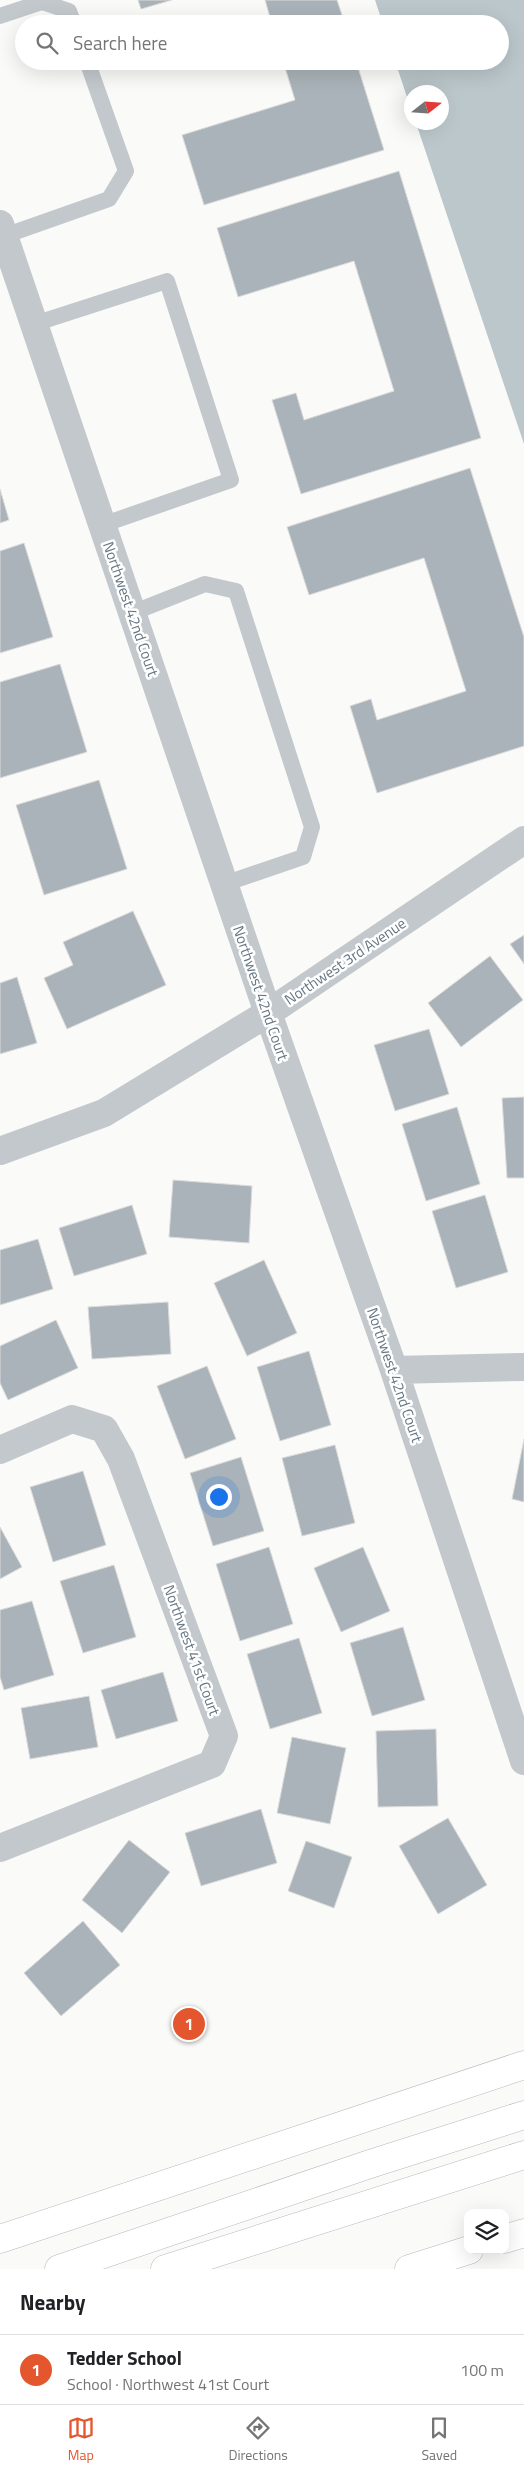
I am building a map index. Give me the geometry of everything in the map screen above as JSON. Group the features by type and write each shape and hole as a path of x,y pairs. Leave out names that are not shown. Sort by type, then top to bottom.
{"highway":[{"path":"0,2239 524,2065"},
{"path":"59,2269 370,2164 524,2115"},
{"path":"165,2269 524,2156"},
{"path":"509,2238 524,2233"},
{"path":"408,2269 464,2252"}],"street":[{"name":"Northwest 42nd Court","path":"2,230 268,1013 394,1370 524,1760"},
{"name":"Northwest 3rd Avenue","path":"0,1151 104,1113 268,1013 524,840"},
{"path":"394,1370 524,1368"},
{"name":"Northwest 41st Court","path":"0,1450 72,1419 104,1429 121,1459 224,1736 212,1764 0,1848"}],"lane":[{"path":"0,16 42,2 69,11 71,15"},
{"path":"2,230 109,199 126,171 90,70"},
{"path":"34,324 168,282 231,480 102,524"},
{"path":"132,613 204,584 236,591 312,827 303,857 224,884"}],"shaded area":[{"path":"375,0 524,0 524,444 418,130 449,130 449,85 404,85 404,88 398,70 509,70 509,15 380,15"}],"building":[{"path":"138,0 172,0 141,9"},
{"path":"265,0 337,0 342,15 269,15"},
{"path":"286,70 359,70 384,150 204,205 182,135 295,100"},
{"path":"399,171 481,438 301,494 272,400 296,393 304,420 394,391 354,261 238,297 217,228"},
{"path":"470,468 524,637 524,746 377,793 350,706 371,699 377,720 466,691 424,558 309,595 287,527"},
{"path":"0,489 9,520 0,523"},
{"path":"24,543 53,637 0,653 0,551"},
{"path":"60,664 87,752 0,778 0,682"},
{"path":"99,780 127,869 44,895 16,805"},
{"path":"133,911 166,985 67,1029 44,978 73,965 63,942"},
{"path":"524,935 524,964 510,944"},
{"path":"490,956 523,1000 461,1047 428,1003"},
{"path":"17,977 37,1043 0,1054 0,983"},
{"path":"429,1029 449,1094 395,1111 374,1045"},
{"path":"524,1097 524,1178 507,1178 502,1098"},
{"path":"457,1107 480,1184 426,1201 402,1124"},
{"path":"173,1180 252,1186 249,1243 169,1237"},
{"path":"485,1195 508,1272 456,1288 432,1211"},
{"path":"132,1205 147,1254 74,1276 59,1228"},
{"path":"38,1239 53,1289 0,1305 0,1250"},
{"path":"264,1260 297,1333 247,1356 214,1283"},
{"path":"168,1302 171,1354 92,1359 88,1307"},
{"path":"56,1320 78,1368 8,1400 0,1383 0,1346"},
{"path":"309,1351 331,1425 280,1441 257,1367"},
{"path":"207,1366 236,1439 185,1459 157,1386"},
{"path":"524,1439 524,1502 512,1499"},
{"path":"335,1445 355,1523 302,1536 282,1458"},
{"path":"241,1457 264,1531 213,1546 190,1473"},
{"path":"83,1471 106,1545 53,1562 30,1487"},
{"path":"0,1527 22,1567 0,1579"},
{"path":"269,1547 293,1624 240,1641 216,1564"},
{"path":"363,1547 390,1611 341,1632 314,1568"},
{"path":"114,1565 136,1637 83,1653 60,1581"},
{"path":"32,1601 54,1675 4,1690 0,1677 0,1610"},
{"path":"403,1627 425,1700 372,1716 350,1643"},
{"path":"299,1638 322,1713 270,1729 247,1654"},
{"path":"163,1672 178,1721 116,1739 101,1690"},
{"path":"89,1696 98,1747 30,1759 21,1708"},
{"path":"436,1729 438,1806 378,1807 376,1731"},
{"path":"292,1737 346,1748 330,1824 277,1813"},
{"path":"261,1809 277,1863 201,1886 185,1833"},
{"path":"448,1818 487,1885 438,1914 399,1846"},
{"path":"129,1840 170,1872 122,1933 82,1900"},
{"path":"306,1841 352,1857 334,1908 288,1891"},
{"path":"83,1921 120,1965 61,2016 24,1973"}],"place":[{"name":"Tedder School","path":"189,2024"}]}
